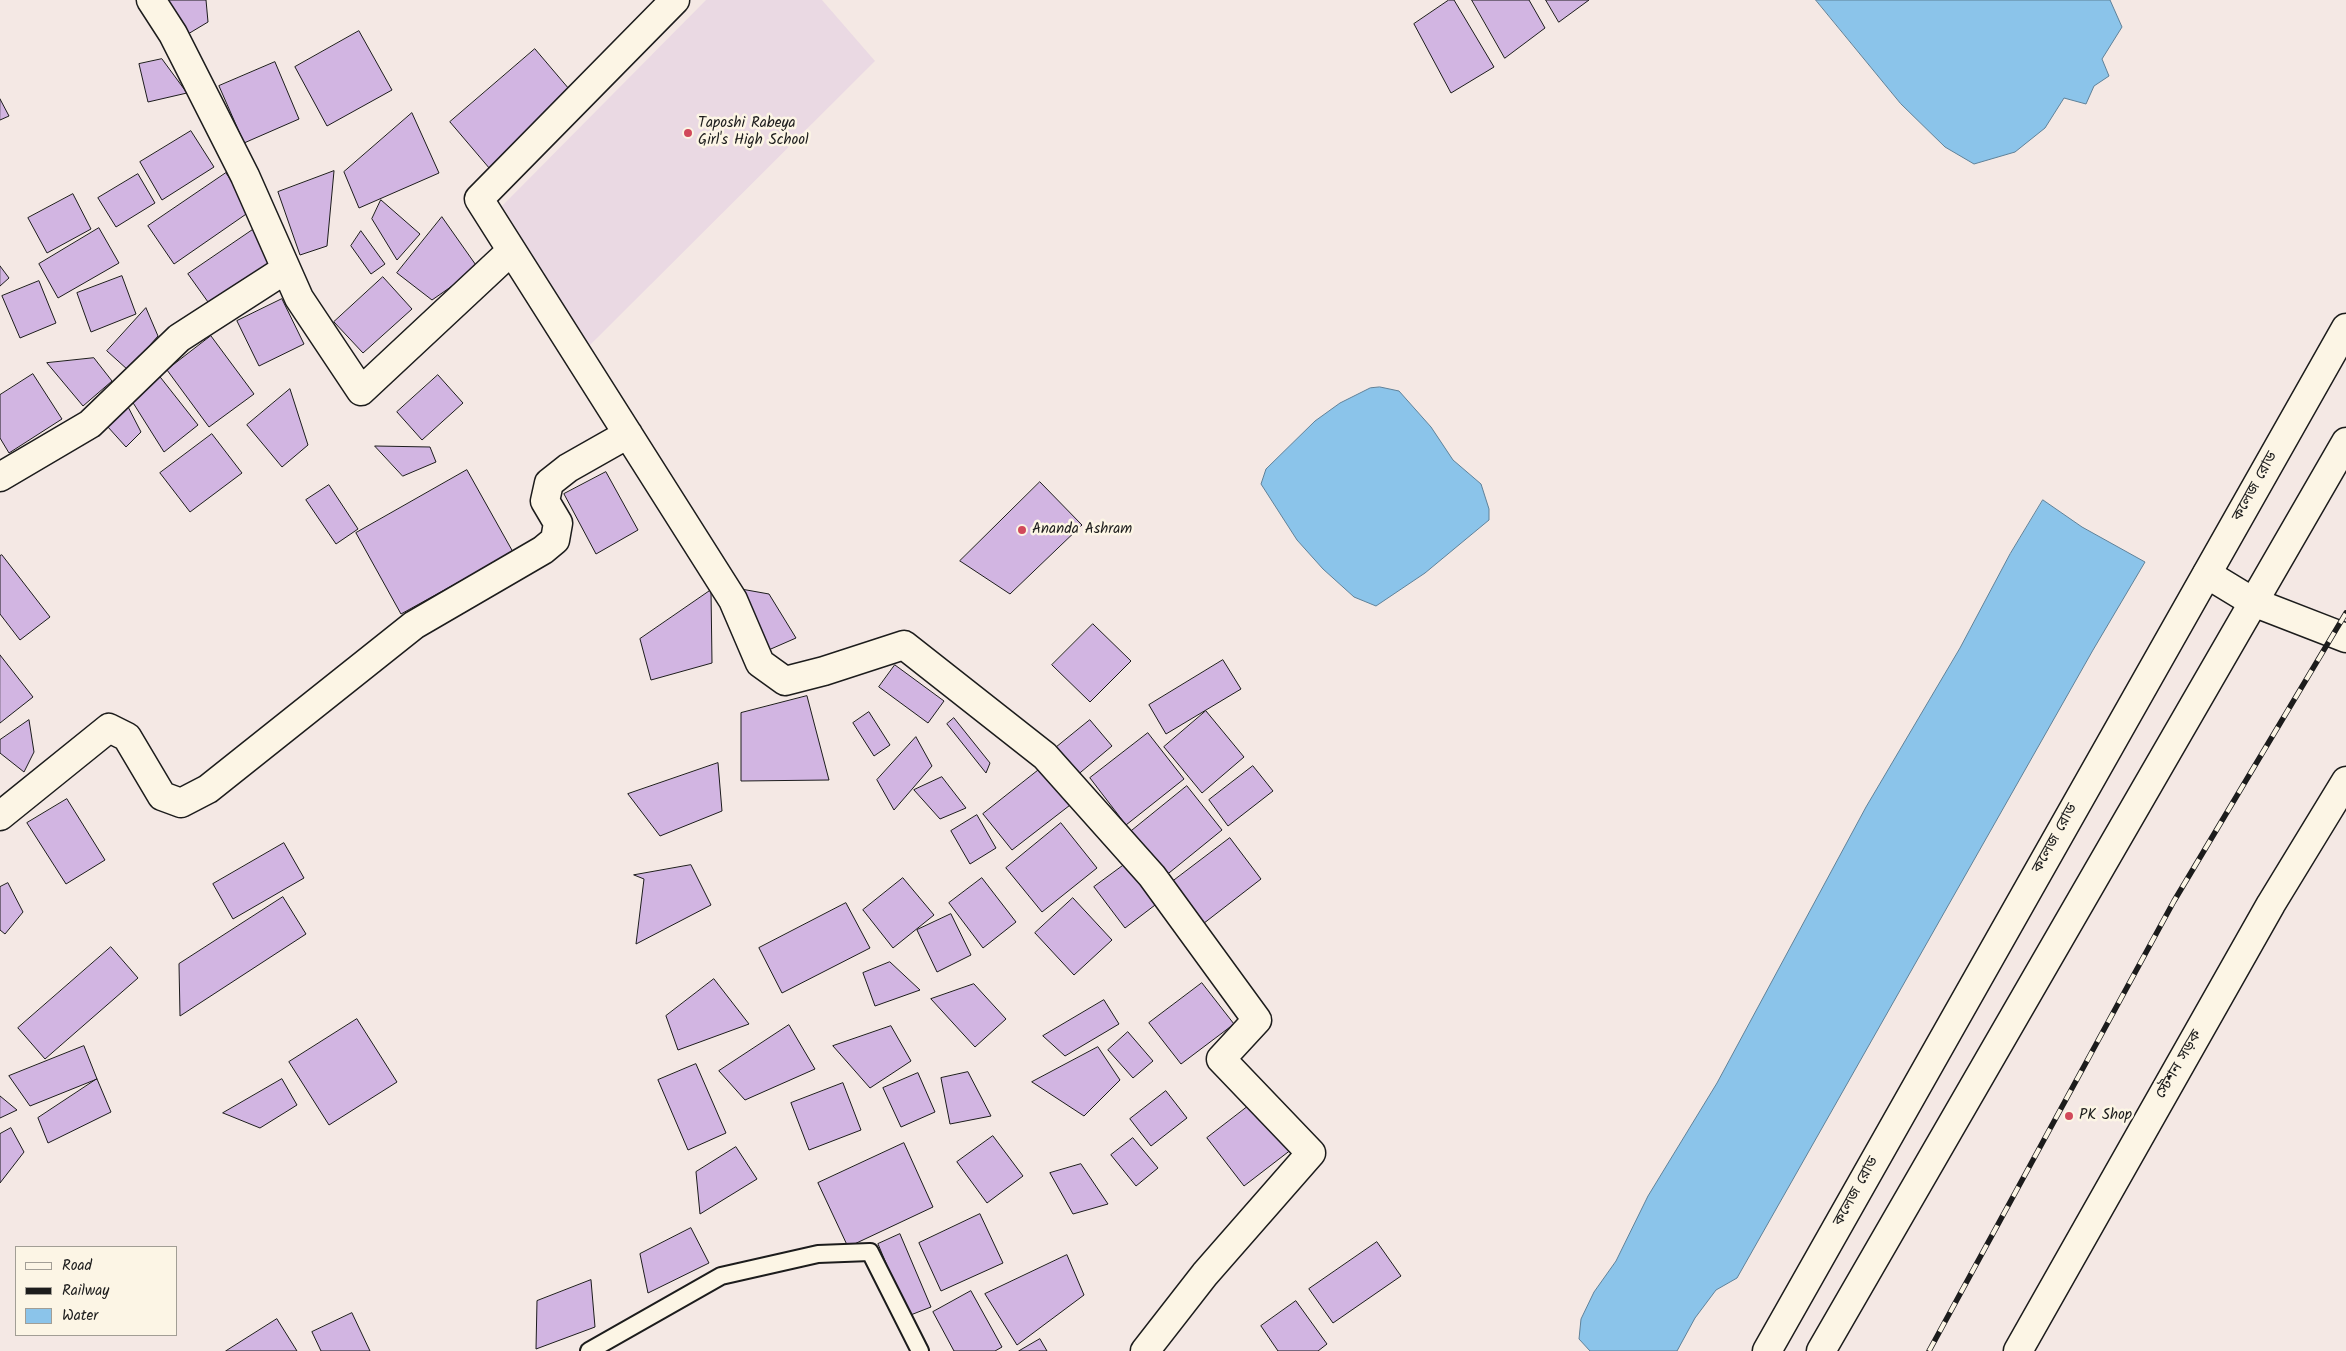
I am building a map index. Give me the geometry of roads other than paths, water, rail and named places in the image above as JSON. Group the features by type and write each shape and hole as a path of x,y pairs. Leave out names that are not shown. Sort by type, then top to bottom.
{"main road":[{"path":"152,0 173,34 245,176 299,298 361,391 511,251"},
{"path":"675,0 479,199 733,600 760,663 785,681 824,671 904,645 1045,756 1152,876 1258,1020 1221,1059 1311,1154 1205,1274 1145,1351"},
{"path":"0,477 90,424 179,338 286,269"},
{"name":"কলেজ রোড","path":"1767,1351 2346,328"},
{"path":"0,816 109,728 126,737 162,796 182,803 208,789 414,625 543,550 555,540 558,522 546,502 549,483 568,468 628,434"},
{"path":"1821,1351 2346,442"},
{"path":"2207,574 2253,602 2346,638"},
{"name":"স্টেশন সড়ক","path":"2018,1351 2271,904 2346,781"}],"lane":[{"path":"589,1351 721,1276 818,1254 870,1252 920,1351"}],"water":[{"path":"1816,0 2110,0 2122,27 2102,59 2109,76 2094,86 2086,104 2064,98 2045,128 2015,152 1974,164 1945,147 1901,104"},
{"path":"1380,387 1399,391 1431,427 1453,460 1481,484 1489,509 1489,520 1425,573 1376,606 1354,597 1323,569 1297,540 1261,484 1266,469 1315,421 1340,403 1370,388"},
{"path":"2043,500 2082,527 2145,562 2093,650 1737,1278 1716,1290 1695,1318 1677,1351 1590,1351 1579,1339 1581,1319 1594,1292 1616,1261 1648,1196 1717,1083 1866,807 1960,648 2010,554"}],"railway":[{"path":"1929,1351 2174,901 2346,613"}],"place":[{"name":"Taposhi Rabeya Girl's High School","path":"688,133"},
{"name":"Ananda Ashram","path":"1022,530"},
{"name":"PK Shop","path":"2069,1116"}]}
